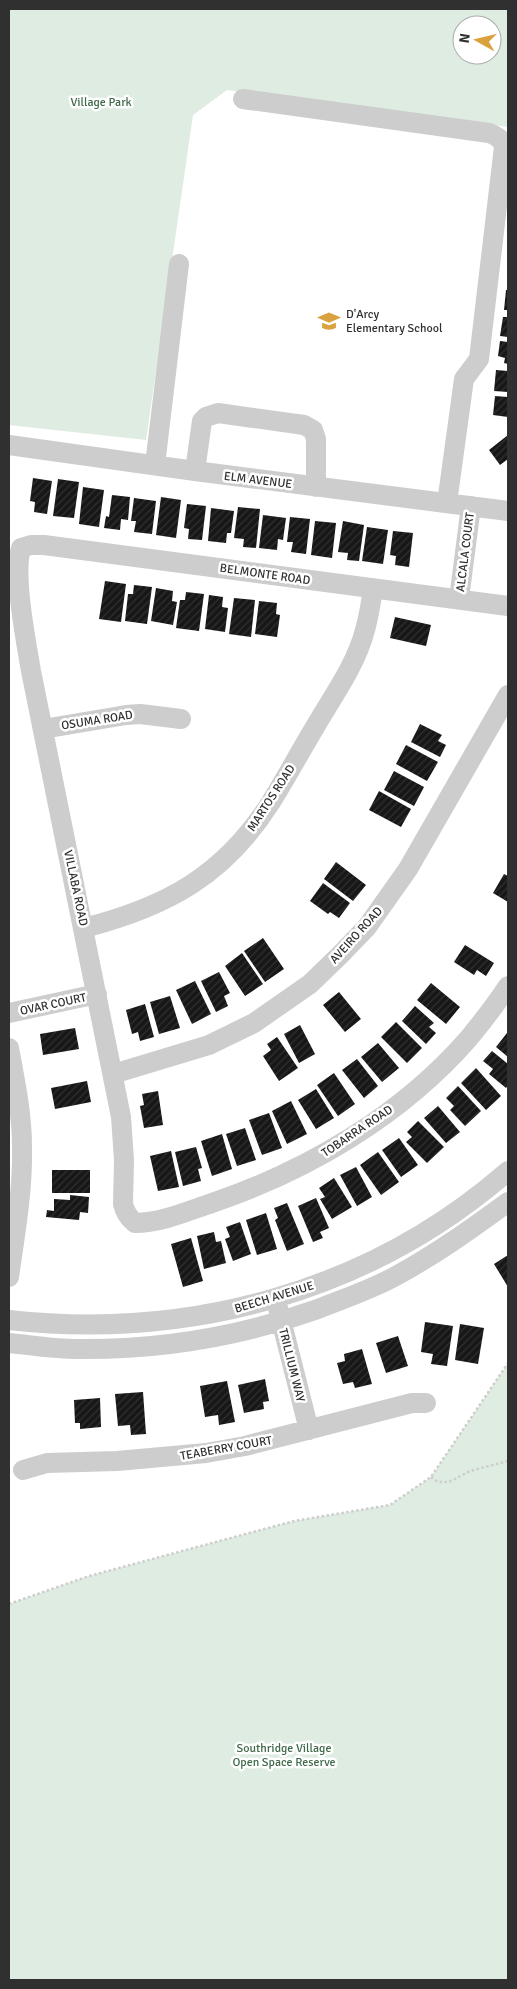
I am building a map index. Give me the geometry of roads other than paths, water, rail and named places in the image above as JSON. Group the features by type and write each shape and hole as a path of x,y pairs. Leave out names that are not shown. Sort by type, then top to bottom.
{"street":[{"path":"243,99 489,133 500,138 503,142 504,147 478,359 464,380 447,503"},
{"path":"154,465 179,264"},
{"path":"195,471 200,426 206,416 218,414 256,418 304,425 313,430 316,439 316,487"},
{"name":"ELM AVENUE","path":"9,445 508,511"},
{"name":"ALCALA COURT","path":"459,599 471,506"},
{"name":"BELMONTE ROAD","path":"21,548 30,545 44,545 508,606"},
{"name":"VILLABA ROAD","path":"21,548 19,566 22,614 31,671 121,1117 125,1184 123,1204 127,1216 135,1223"},
{"name":"MARTOS ROAD","path":"84,928 124,917 168,899 206,875 244,838 270,803 354,658 365,631 372,589"},
{"name":"AVEIRO ROAD","path":"113,1074 193,1051 254,1023 310,984 367,927 408,868 508,694"},
{"name":"OSUMA ROAD","path":"43,729 126,714 181,719"},
{"name":"TOBARRA ROAD","path":"135,1223 145,1223 164,1218 238,1194 286,1173 342,1144 422,1084 468,1039 508,986"},
{"name":"OVAR COURT","path":"9,1014 97,994"},
{"path":"9,1048 19,1103 22,1148 20,1189 9,1278"},
{"name":"BEECH AVENUE","path":"9,1320 77,1326 155,1323 244,1308 276,1299 380,1257 449,1216 508,1171"},
{"name":"BEECH AVENUE","path":"9,1343 74,1349 134,1349 184,1343 281,1322 394,1277 454,1242 508,1202"},
{"name":"TRILLIUM WAY","path":"276,1299 309,1430"},
{"name":"TEABERRY COURT","path":"23,1470 47,1463 118,1461 206,1453 244,1446 412,1403 426,1403"}],"place":[{"name":"D'Arcy Elementary School","path":"329,321"}],"park label":[{"name":"Village Park","path":"101,102"},
{"name":"Southridge Village Open Space Reserve","path":"284,1755"}]}
